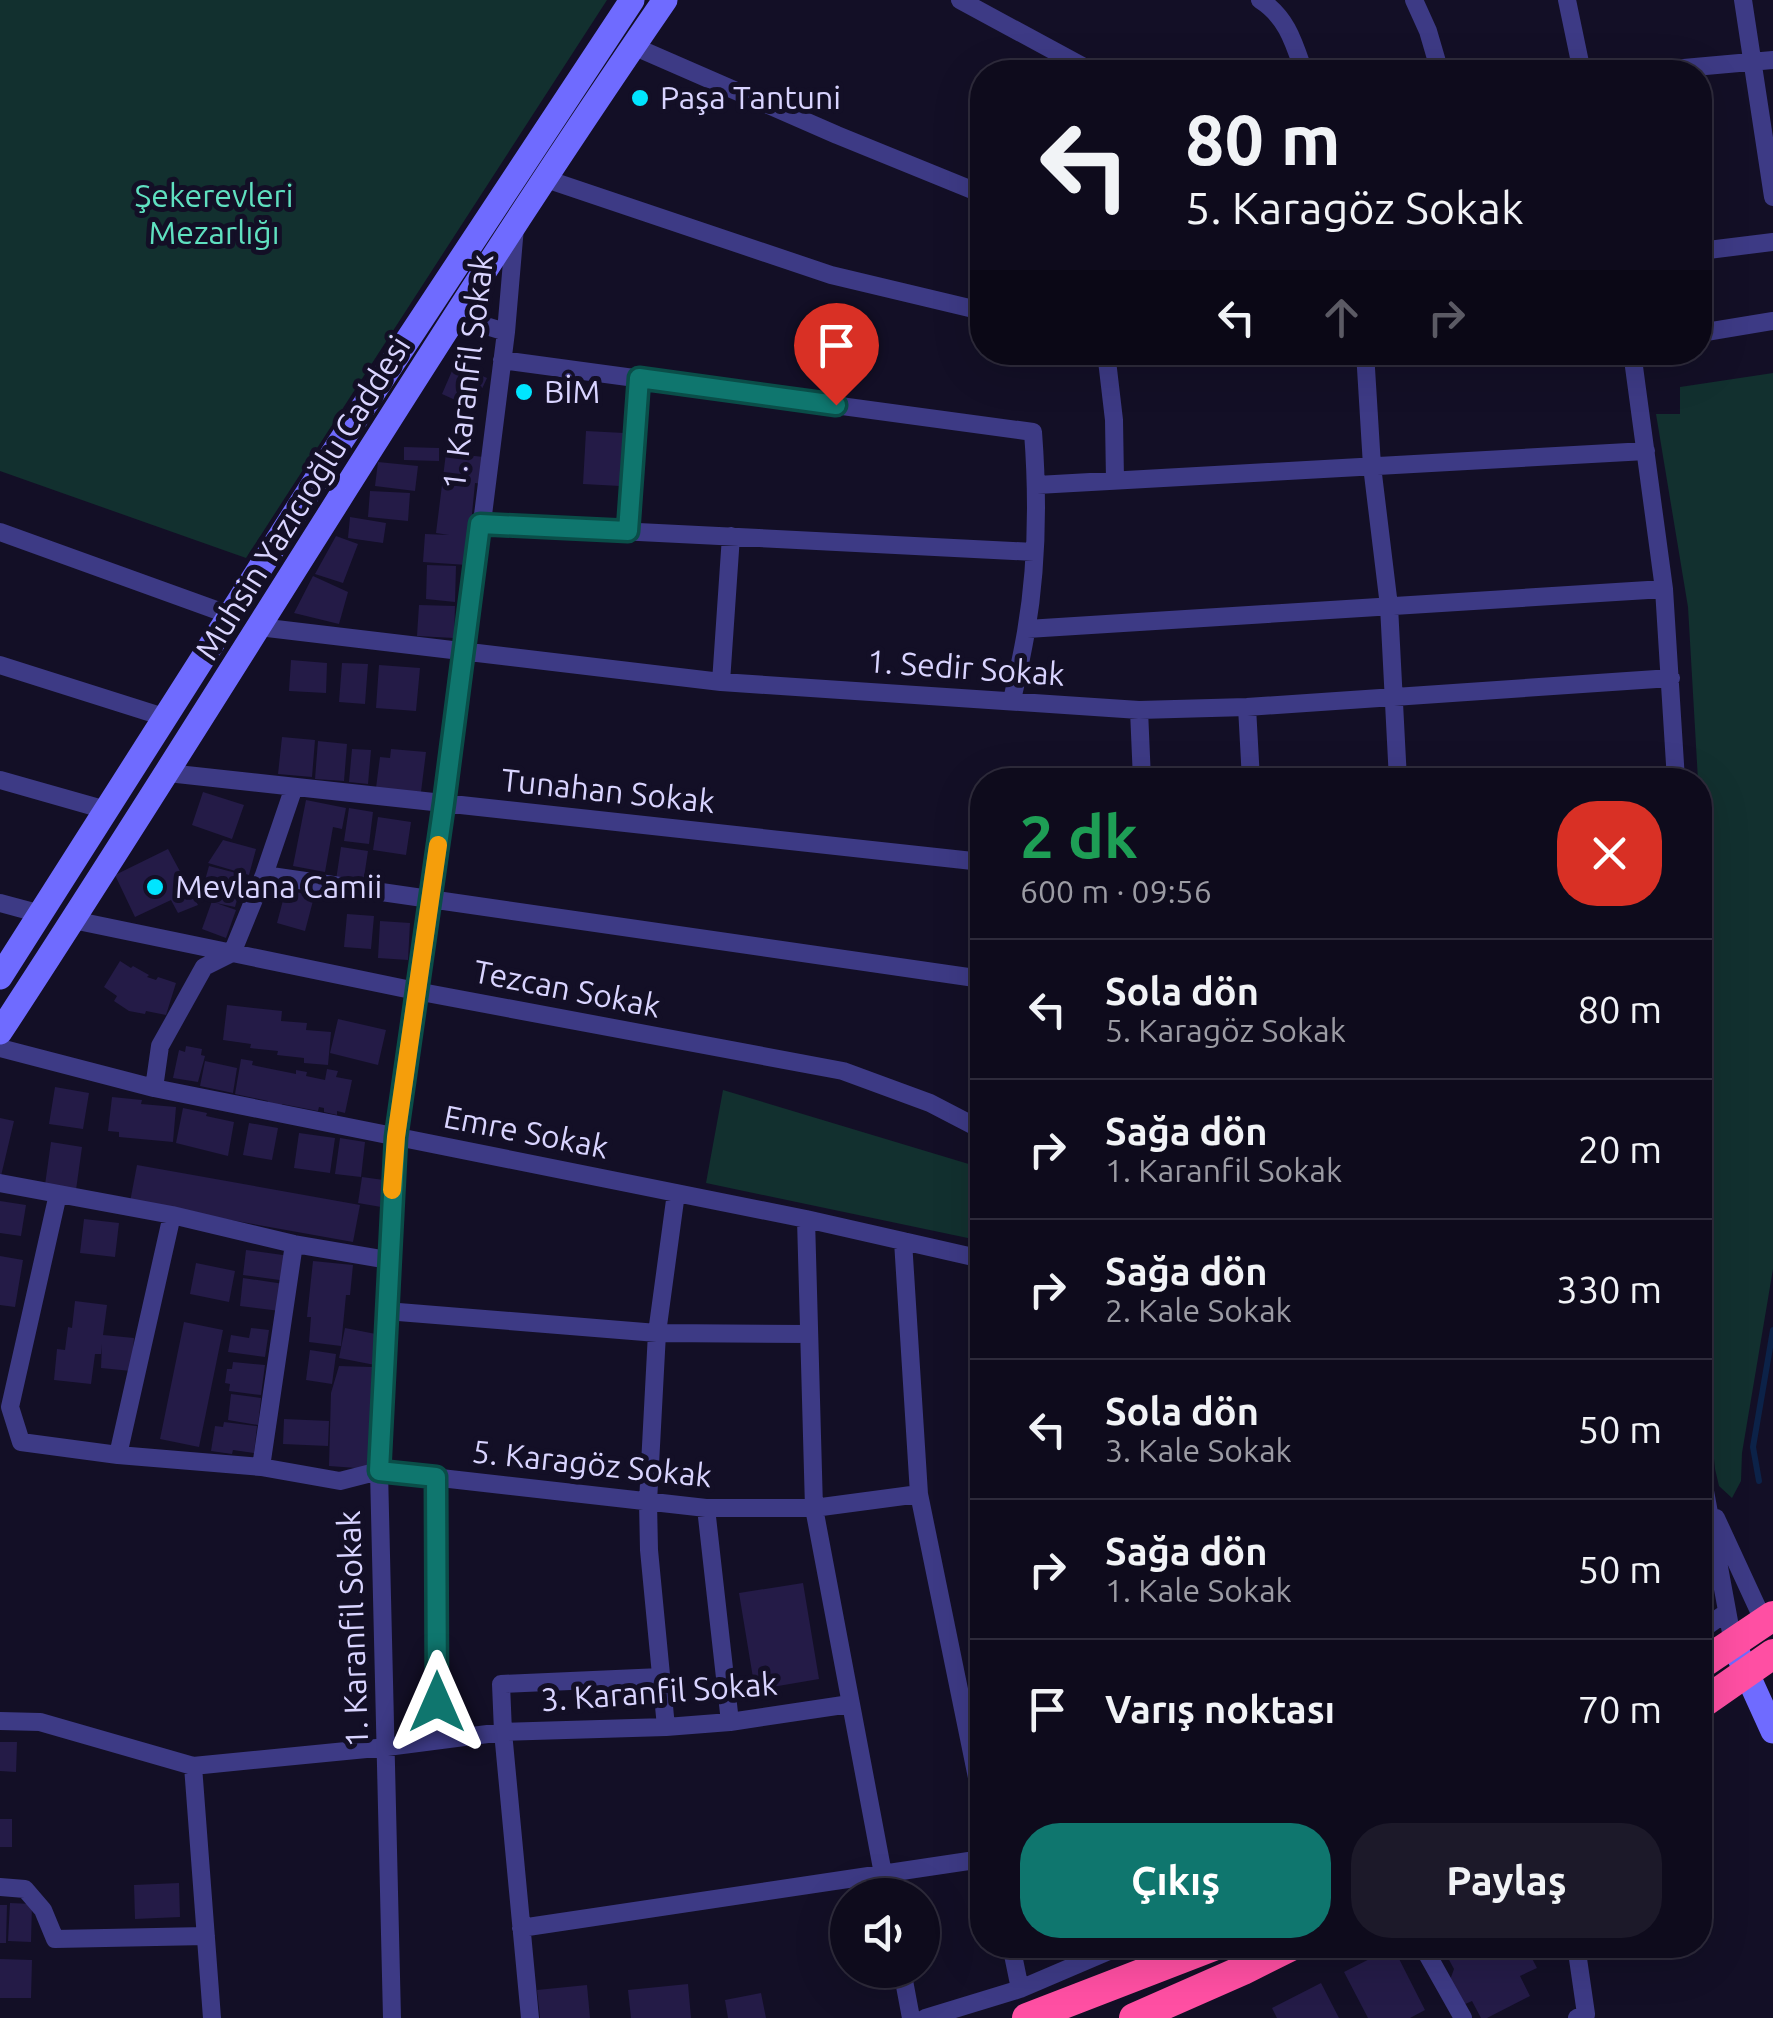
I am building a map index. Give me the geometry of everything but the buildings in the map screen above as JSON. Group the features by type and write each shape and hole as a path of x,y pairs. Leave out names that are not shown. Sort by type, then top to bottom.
{"highway":[{"path":"1712,1657 1770,1627"},
{"path":"1712,1697 1773,1654"},
{"path":"1024,2003 1173,1958"},
{"path":"1134,2018 1267,1958"}],"street":[{"name":"Muhsin Yazıcıoğlu Caddesi","path":"0,977 339,444 632,0"},
{"name":"Muhsin Yazıcıoğlu Caddesi","path":"0,1032 456,317 665,0"},
{"path":"960,0 1070,60"},
{"path":"1414,0 1436,60"},
{"path":"1567,0 1580,60"},
{"path":"1742,0 1773,197"},
{"path":"1271,3 1289,29 1300,60"},
{"path":"634,46 970,189"},
{"path":"1712,64 1773,60"},
{"path":"546,179 831,275 970,308"},
{"path":"492,212 515,226"},
{"name":"1. Karanfil Sokak","path":"392,2018 379,1471 396,1137 466,650 506,332 515,226"},
{"path":"1712,250 1773,242"},
{"path":"456,317 506,332"},
{"path":"1712,331 1773,321"},
{"path":"502,360 1033,432 1037,485 1034,552 1027,629 1012,700"},
{"path":"1108,365 1114,420 1114,480"},
{"path":"1366,365 1372,466 1388,606 1398,768"},
{"path":"1634,365 1664,589 1675,768"},
{"path":"628,531 639,378"},
{"path":"1037,485 1646,450"},
{"path":"480,524 1034,552"},
{"path":"0,532 259,627"},
{"path":"721,682 732,536"},
{"path":"1027,629 1664,589"},
{"name":"1. Sedir Sokak","path":"259,627 721,682 1140,710 1247,708 1671,678"},
{"path":"0,665 164,717"},
{"path":"1247,708 1250,768"},
{"path":"1140,710 1142,768"},
{"name":"Tunahan Sokak","path":"168,773 970,861"},
{"path":"0,780 106,810"},
{"path":"154,1088 160,1046 204,967 232,953 294,786"},
{"path":"264,875 970,977"},
{"path":"0,902 73,920"},
{"name":"Tezcan Sokak","path":"73,920 416,991 843,1071 930,1103 970,1124"},
{"name":"Emre Sokak","path":"0,1048 154,1088 806,1219 970,1256"},
{"path":"0,1183 388,1260"},
{"path":"666,1727 648,1550 648,1502 657,1333 676,1193"},
{"name":"5. Karagöz Sokak","path":"58,1194 10,1407 21,1442 261,1467 340,1481 379,1471 706,1508 814,1508 920,1494"},
{"path":"118,1455 172,1215"},
{"path":"806,1219 814,1508 884,1878"},
{"path":"903,1241 920,1494 970,1742"},
{"path":"261,1467 294,1244"},
{"path":"386,1311 657,1333 808,1334"},
{"path":"436,1477 437,1740"},
{"path":"706,1508 730,1722"},
{"path":"1712,1510 1770,1627"},
{"path":"1712,1533 1733,1643 1773,1731"},
{"path":"1712,1622 1727,1612"},
{"path":"530,2018 502,1732 501,1684 662,1677"},
{"name":"3. Karanfil Sokak","path":"0,1722 40,1722 193,1766 502,1732 730,1722 850,1704"},
{"path":"193,1766 212,2018"},
{"path":"521,1928 970,1861"},
{"path":"0,1888 25,1888 43,1910 55,1939 206,1936"},
{"path":"1014,1958 1024,2003"},
{"path":"925,2018 1024,2003 1101,1958"},
{"path":"1429,1958 1463,2018"},
{"path":"1577,1958 1582,2016"},
{"path":"905,1988 911,2018"}],"green space":[{"name":"Şekerevleri Mezarlığı","path":"0,0 607,0 246,558 0,471"},
{"path":"1773,373 1773,1269 1742,1453 1741,1481 1732,1498 1719,1486 1712,1439 1712,768 1697,768 1688,607 1656,414 1680,414 1680,387"},
{"path":"723,1090 970,1164 970,1238 706,1183"}],"waterway":[{"path":"1759,1481 1753,1447 1773,1330"}],"slow traffic":[{"path":"392,1190 396,1137 438,845"}],"place":[{"name":"Paşa Tantuni","path":"640,98"},
{"name":"BİM","path":"524,392"},
{"name":"Mevlana Camii","path":"155,887"}],"route":[{"path":"437,1702 436,1477 379,1471 396,1137 466,650 480,524 628,531 639,378 836,405"}]}
